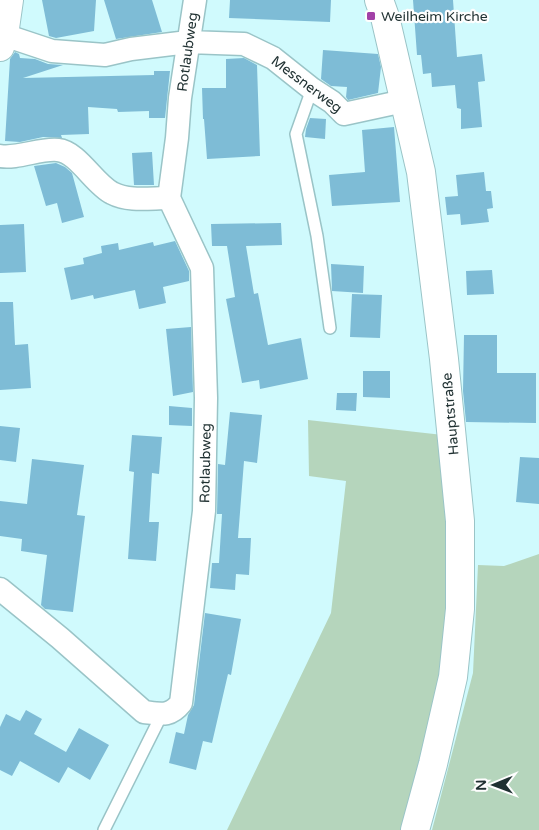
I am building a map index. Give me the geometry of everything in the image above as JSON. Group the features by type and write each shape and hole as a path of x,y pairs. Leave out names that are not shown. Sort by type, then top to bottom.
{"street":[{"path":"2,41 9,0"},
{"name":"Rotlaubweg","path":"162,714 174,711 181,703 204,511 205,426 202,268 169,198 195,0"},
{"name":"Hauptstraße","path":"380,0 421,172 444,359 460,521 460,609 453,676 433,764 415,830"},
{"name":"Messnerweg","path":"2,41 52,51 105,55 131,49 188,42 244,44 273,58 312,89 332,102 344,114 404,101"},
{"path":"0,156 5,157 59,150 76,159 100,184 111,192 126,198 169,198"},
{"path":"0,589 60,638 144,712 162,714"}],"lane":[{"path":"312,89 296,134 317,236 330,328"},
{"path":"104,830 162,714"}],"green space":[{"path":"308,420 443,435 447,491 448,641 405,830 227,830 331,613 346,481 309,476"},
{"path":"539,554 539,830 432,830 473,673 478,565 504,566"}],"building":[{"path":"42,0 96,0 94,31 56,38 49,36"},
{"path":"104,0 152,0 162,32 116,39"},
{"path":"230,0 331,0 330,22 229,18"},
{"path":"413,0 453,0 457,57 482,54 485,81 478,82 482,127 461,129 461,109 457,108 455,85 432,87 431,73 423,74 421,55 417,55"},
{"path":"323,50 378,54 381,67 378,93 348,100 346,97 347,87 331,86 321,79"},
{"path":"15,52 19,54 20,58 63,65 23,78 154,75 154,71 170,71 165,118 149,118 149,111 118,112 117,109 88,107 89,134 61,135 62,138 43,137 20,142 5,141 10,59"},
{"path":"244,58 257,65 260,156 207,159 202,88 226,88 226,59"},
{"path":"310,118 326,119 325,139 305,137"},
{"path":"394,127 400,202 332,206 329,175 365,172 362,130"},
{"path":"152,152 154,185 134,185 132,153"},
{"path":"56,163 72,173 84,217 62,223 57,203 46,206 34,166"},
{"path":"484,172 486,191 491,191 493,208 487,209 489,222 461,225 460,214 447,215 445,197 458,196 456,175"},
{"path":"281,223 282,245 246,246 254,294 258,293 268,345 301,338 308,379 260,389 259,380 242,383 226,299 235,297 227,246 212,246 211,224"},
{"path":"24,224 26,272 0,273 0,225"},
{"path":"175,241 189,271 189,281 163,287 166,303 139,309 135,290 94,299 93,295 71,300 64,268 84,264 83,258 102,253 101,246 118,243 119,250 153,242 154,246"},
{"path":"331,264 364,266 363,293 332,291"},
{"path":"492,270 494,294 467,295 466,271"},
{"path":"352,294 382,295 380,338 350,337"},
{"path":"0,302 13,302 15,345 28,344 31,388 0,390"},
{"path":"191,327 193,392 173,396 166,329"},
{"path":"464,335 497,335 497,373 536,373 536,423 466,422 463,391"},
{"path":"363,371 390,371 390,398 363,397"},
{"path":"337,393 357,393 356,411 336,410"},
{"path":"169,406 192,408 192,426 169,425"},
{"path":"230,412 262,415 257,463 244,461 238,538 251,538 249,575 236,574 235,590 210,588 212,563 219,563 222,514 217,514 218,464 225,465"},
{"path":"0,426 20,428 16,462 0,460"},
{"path":"132,435 162,437 159,474 152,473 149,522 159,522 156,561 128,559 134,472 129,471"},
{"path":"520,457 539,458 539,504 516,502"},
{"path":"32,459 84,465 77,515 85,516 73,612 45,609 41,605 47,555 21,551 22,539 0,536 0,501 27,504"},
{"path":"205,613 241,619 231,675 228,674 212,743 203,741 196,770 169,763 176,732 184,734 188,715 194,705"},
{"path":"26,710 42,719 34,734 66,752 79,728 109,745 90,780 68,767 59,783 20,761 12,776 0,770 0,727 6,714 20,721"}],"place":[{"name":"Weilheim Kirche","path":"371,16"}]}
